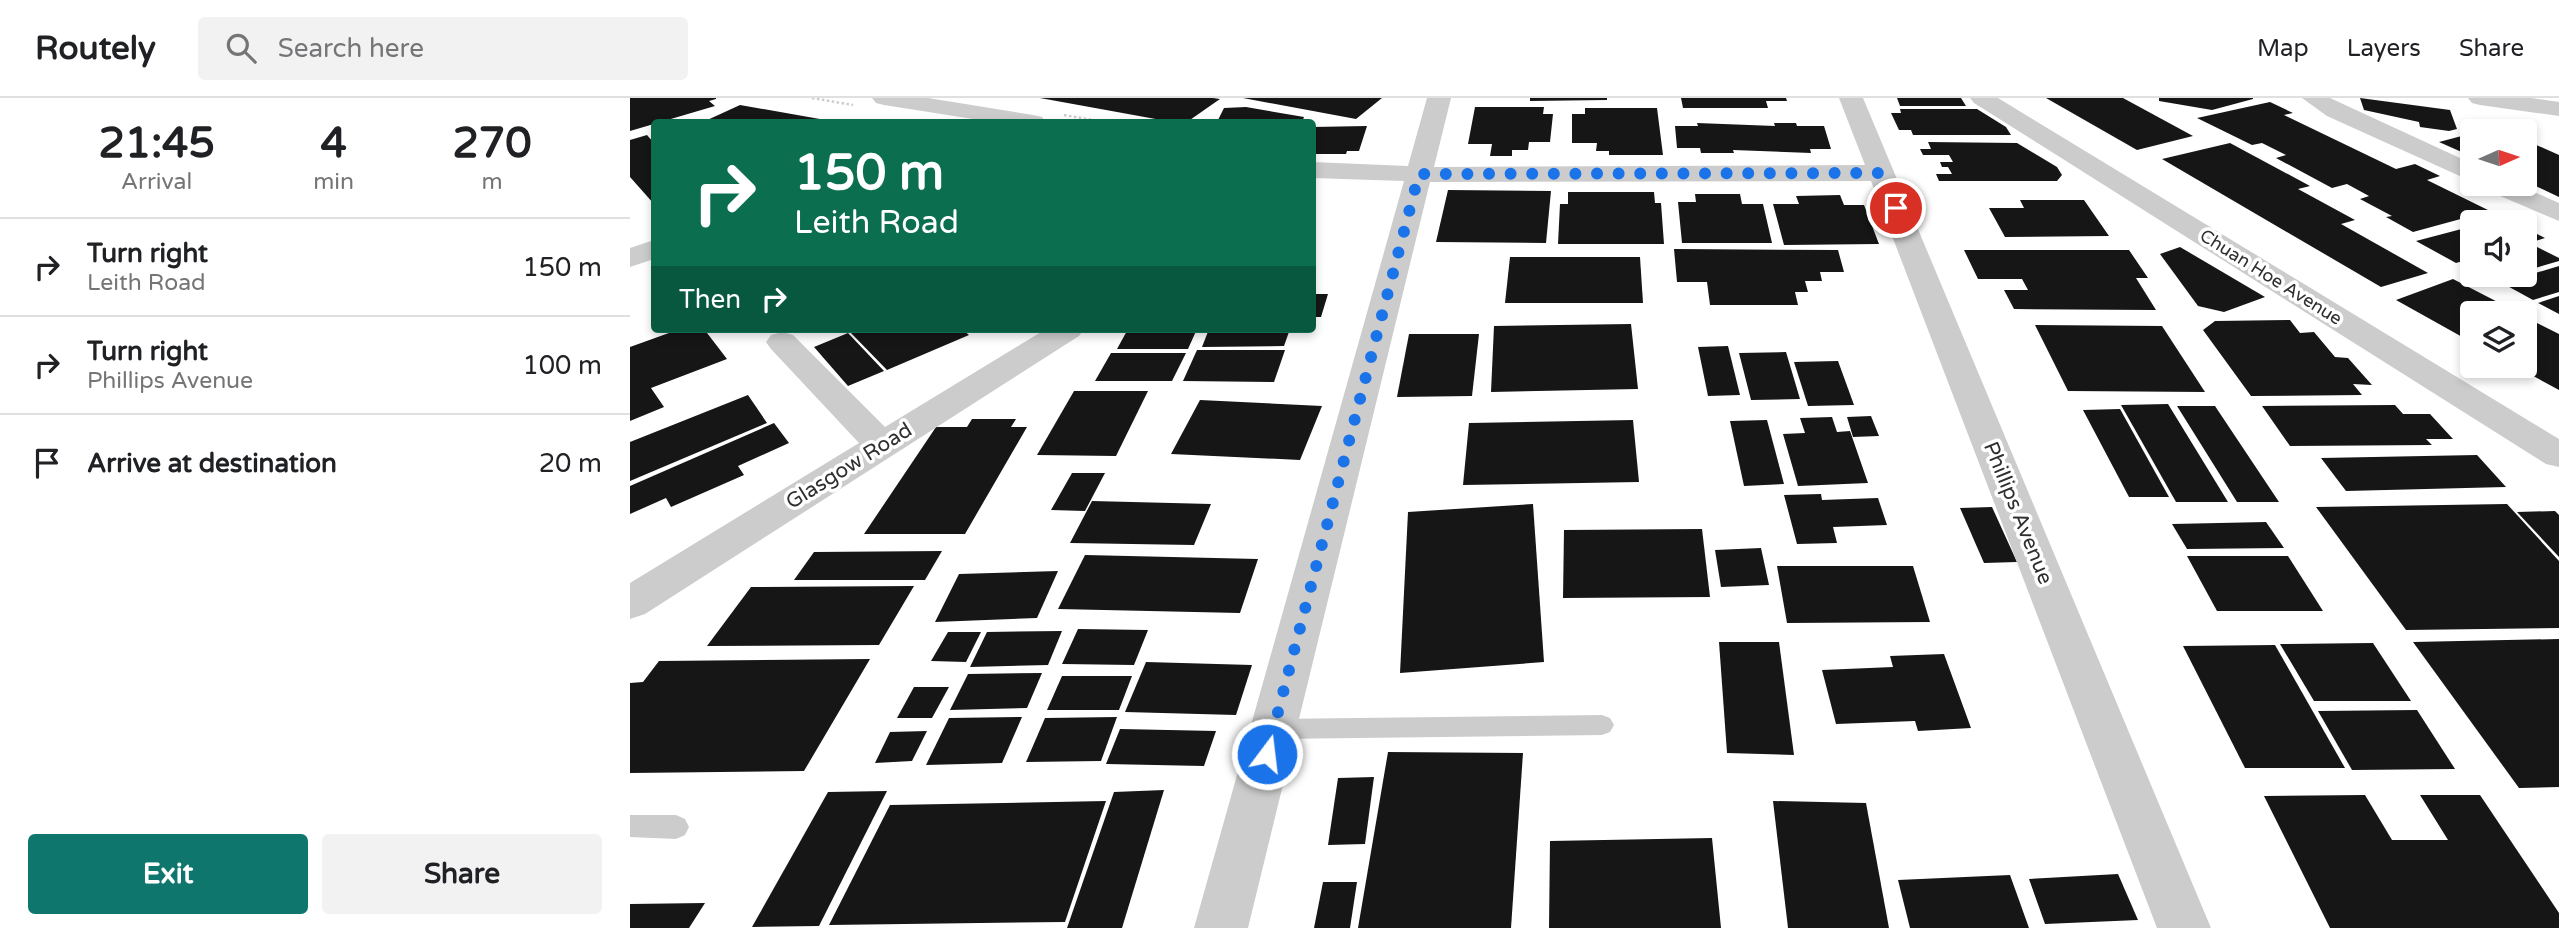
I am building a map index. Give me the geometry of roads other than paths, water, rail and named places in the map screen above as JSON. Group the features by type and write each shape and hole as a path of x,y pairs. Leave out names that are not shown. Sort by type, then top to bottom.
{"street":[{"path":"884,98 1014,119"},
{"path":"1221,928 1439,98"},
{"name":"Phillips Avenue","path":"1851,98 2184,928"},
{"name":"Chuan Hoe Avenue","path":"1982,98 2559,455"},
{"path":"2314,98 2335,111 2460,168"},
{"path":"2480,98 2559,109"},
{"path":"1316,173 1882,173"},
{"path":"2521,196 2559,213"},
{"path":"630,258 651,250"},
{"name":"Glasgow Road","path":"630,603 1062,333"},
{"path":"782,342 882,445"}],"lane":[{"path":"1273,729 1602,725"},
{"path":"630,826 677,827"}]}
